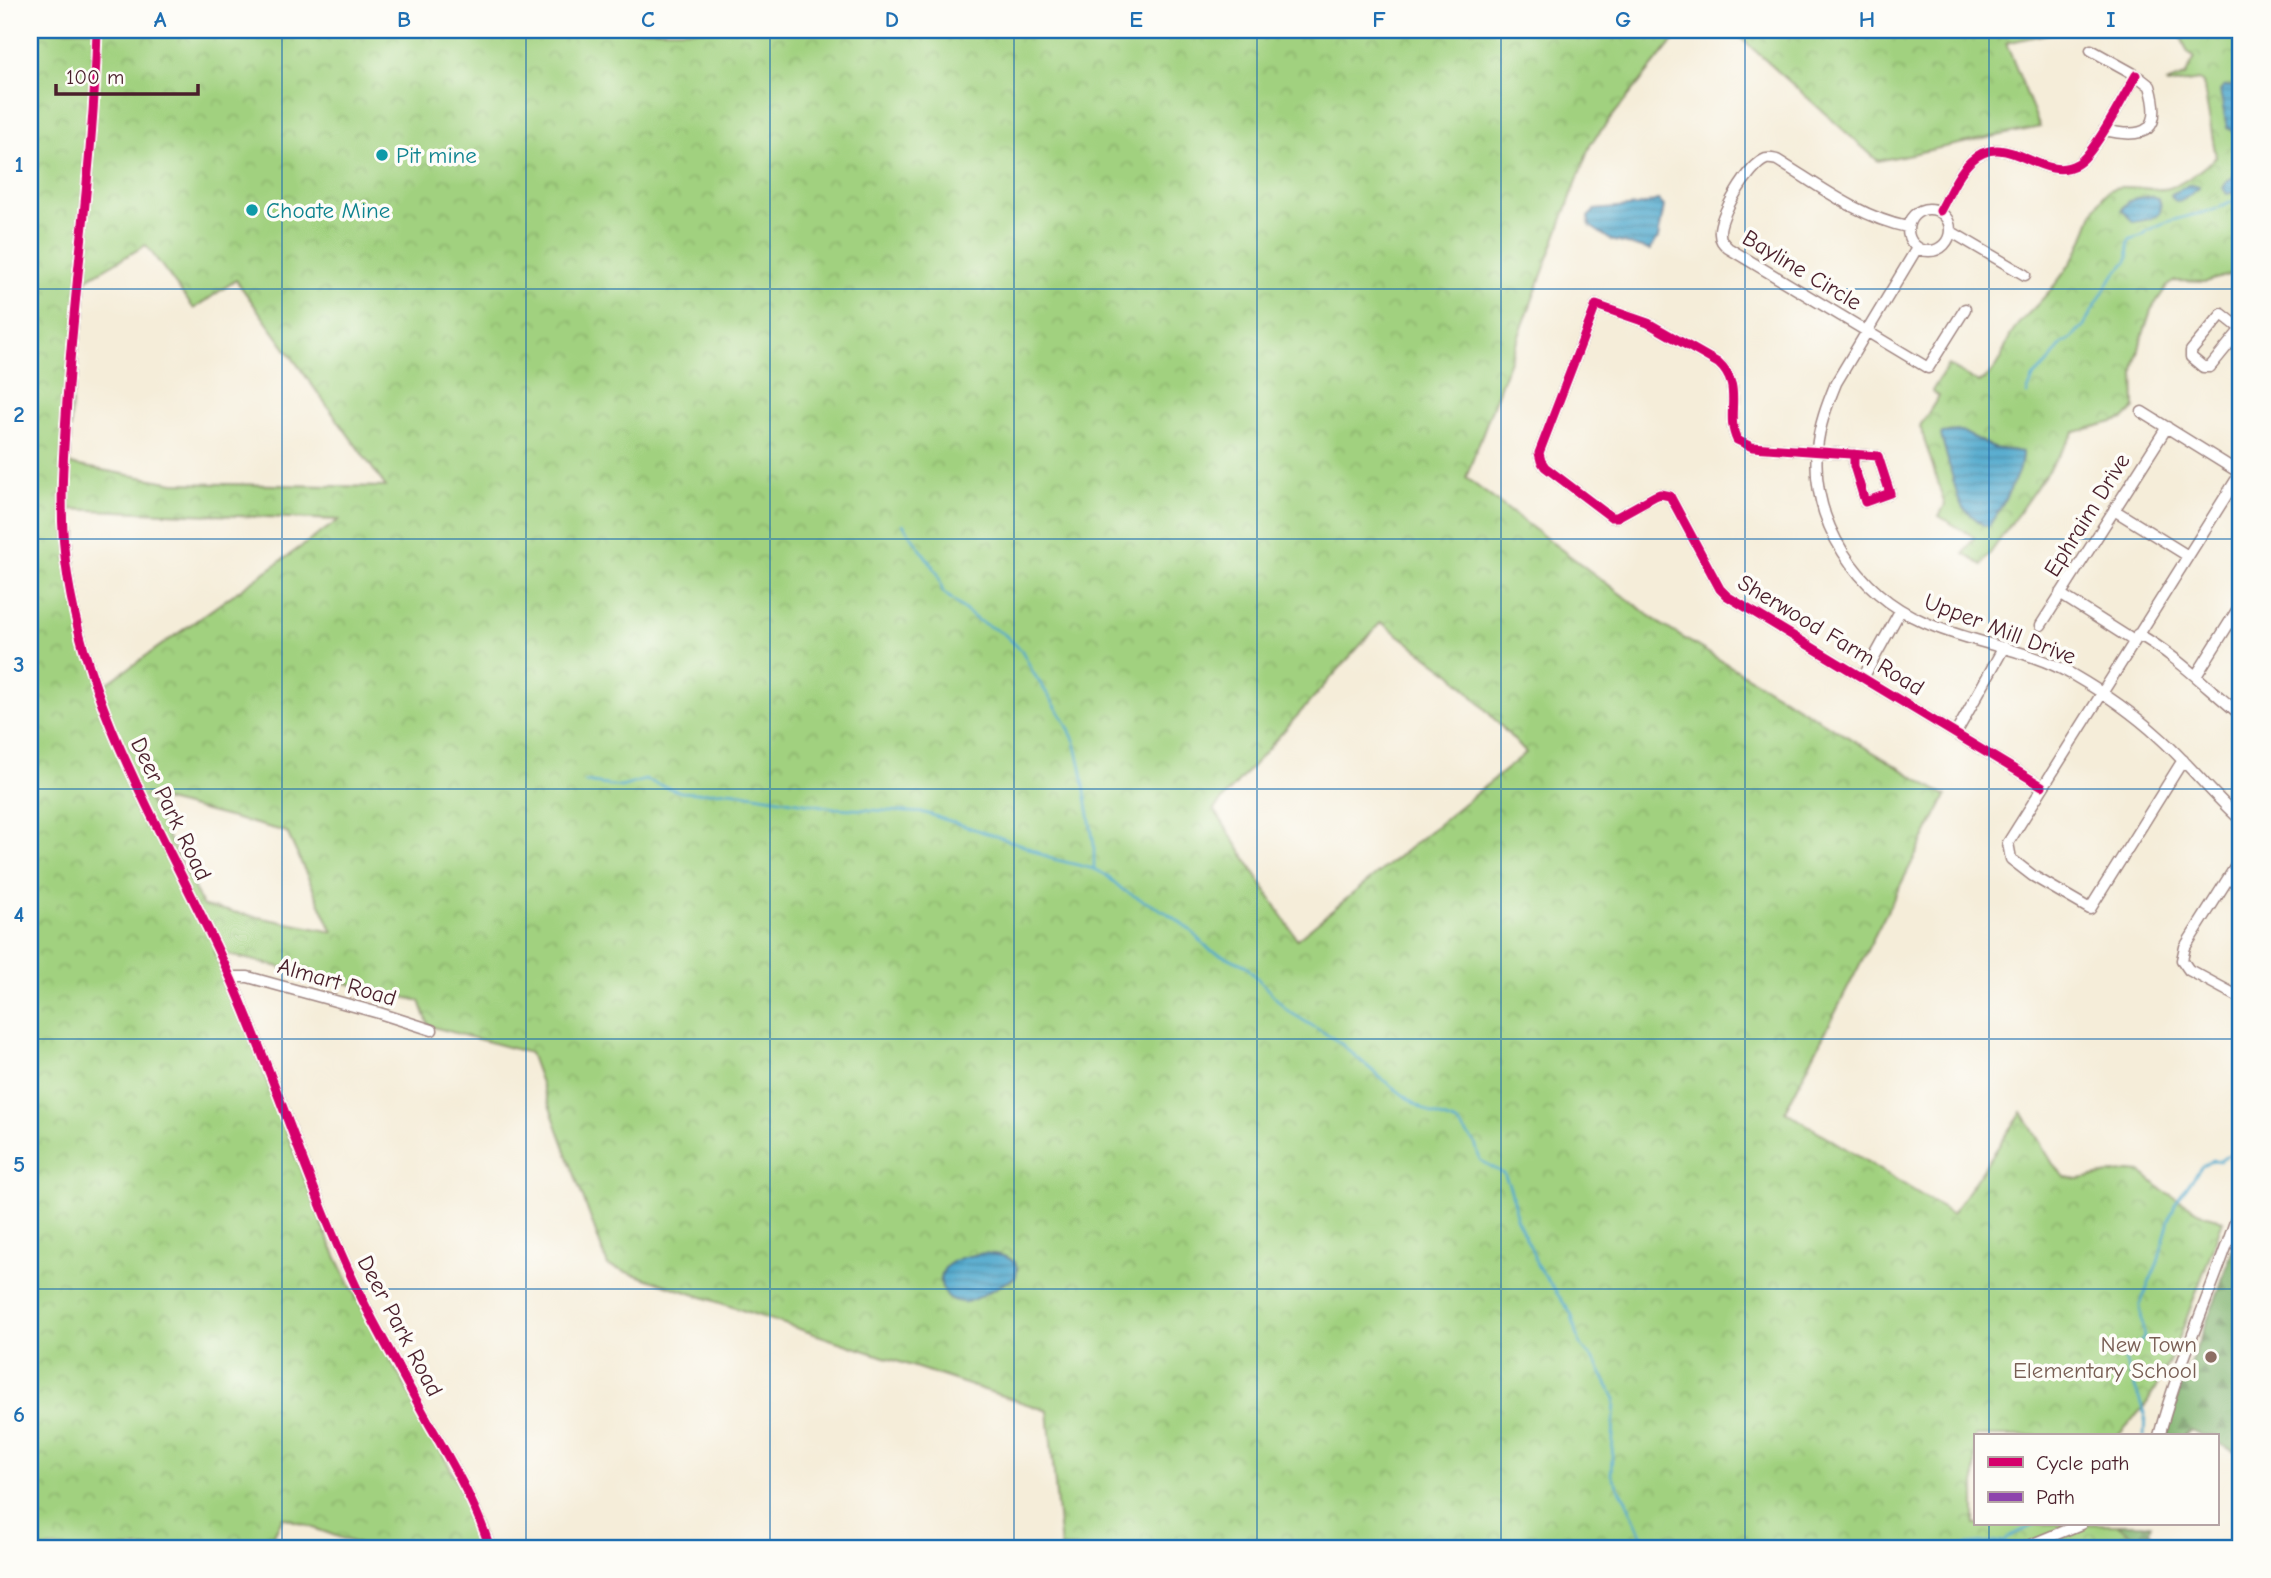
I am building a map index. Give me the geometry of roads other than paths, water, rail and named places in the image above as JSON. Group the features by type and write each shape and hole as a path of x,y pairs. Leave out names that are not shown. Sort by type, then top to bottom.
{"street":[{"name":"Deer Park Road","path":"97,30 87,199 73,321 62,480 62,529 67,576 86,653 110,726 127,766 187,883 230,976 331,1233 387,1347 472,1502 490,1548"},
{"path":"2091,50 2150,86 2156,113 2151,127 2130,133 2104,130"},
{"path":"1940,211 1964,170 1979,155 2002,150 2048,168 2077,165 2104,130 2136,75"},
{"name":"Bayline Circle","path":"1867,332 1728,248 1720,238 1722,220 1748,176 1760,163 1770,159 1777,160 1856,208 1879,219 1907,226"},
{"path":"1919,210 1940,211 1948,220 1950,231 1944,245 1931,251 1917,248 1909,239 1907,226 1914,214 1919,210"},
{"path":"1950,231 2025,275"},
{"name":"Upper Mill Drive","path":"1917,248 1831,394 1819,431 1819,486 1833,535 1846,558 1881,597 1900,611 1926,624 2036,658 2070,673 2102,693 2129,711 2183,760 2241,820"},
{"name":"Sherwood Farm Road","path":"1817,451 1752,447 1737,440 1732,424 1733,387 1726,370 1648,323 1596,305 1539,453 1545,467 1611,517 1617,517 1660,494 1670,496 1723,593 2042,786"},
{"path":"1867,332 1928,368 1965,309"},
{"path":"2222,314 2241,329 2210,367 2203,367 2191,357 2191,351 2222,314"},
{"path":"2143,412 2241,473 2042,786 2008,843 2009,854 2033,876 2090,909 2183,760"},
{"name":"Ephraim Drive","path":"2041,625 2166,427"},
{"path":"1817,451 1854,454 1878,456 1891,494 1865,502 1853,466 1854,454"},
{"path":"2114,510 2188,556"},
{"path":"2060,594 2136,638 2171,654 2241,715"},
{"path":"2196,676 2241,604"},
{"path":"1863,678 1900,611"},
{"path":"1956,733 2004,647"},
{"path":"2241,858 2185,947 2182,960 2189,970 2241,998"},
{"name":"Almart Road","path":"230,976 248,977 432,1030"},
{"path":"2161,1434 2175,1383 2241,1204"},
{"path":"2022,1548 2076,1526"}],"water":[{"path":"2231,86 2241,95 2241,129 2234,131 2227,128 2220,91"},
{"path":"2241,171 2241,191 2227,194 2223,188 2228,180"},
{"path":"2188,185 2199,188 2183,200 2176,201 2172,198 2171,194"},
{"path":"2151,196 2158,198 2161,209 2155,216 2133,222 2122,210 2130,201"},
{"path":"1658,200 1664,206 1658,238 1650,250 1611,240 1590,226 1588,217 1595,210 1638,206"},
{"path":"1957,431 1993,448 2022,452 2015,479 1989,526 1983,525 1963,508 1958,498 1941,435"},
{"path":"984,1253 1003,1256 1013,1261 1017,1271 1015,1278 971,1301 959,1302 952,1299 941,1284 943,1271 956,1260"}],"waterway":[{"path":"2027,394 2033,378 2062,344 2083,327 2110,280 2127,261 2130,239 2164,223 2214,210 2227,203 2241,202"},
{"path":"903,524 938,574 943,592 977,620 1004,634 1022,651 1064,719 1075,742 1081,767 1094,845 1094,869"},
{"path":"585,782 621,787 645,780 681,792 730,791 835,808 925,813 1020,844 1049,858 1094,869 1106,875 1123,890 1167,913 1188,928 1210,950 1245,965 1288,1011 1339,1042 1414,1103 1432,1114 1457,1123 1475,1143 1480,1160 1504,1174 1515,1204 1516,1218 1537,1265 1572,1315 1576,1334 1583,1348 1597,1364 1615,1399 1611,1475 1626,1500 1647,1548"},
{"path":"2144,1434 2145,1415 2124,1357 2125,1348 2144,1338 2140,1305 2158,1262 2169,1220 2176,1202 2201,1167 2213,1160 2220,1161 2228,1155 2241,1155"},
{"path":"1949,1548 2005,1542 2009,1537 2032,1526"},
{"path":"1922,1548 1935,1548"}],"place":[{"name":"Pit mine","path":"382,155"},
{"name":"Choate Mine","path":"252,210"},
{"name":"New Town Elementary School","path":"2211,1357"}]}
